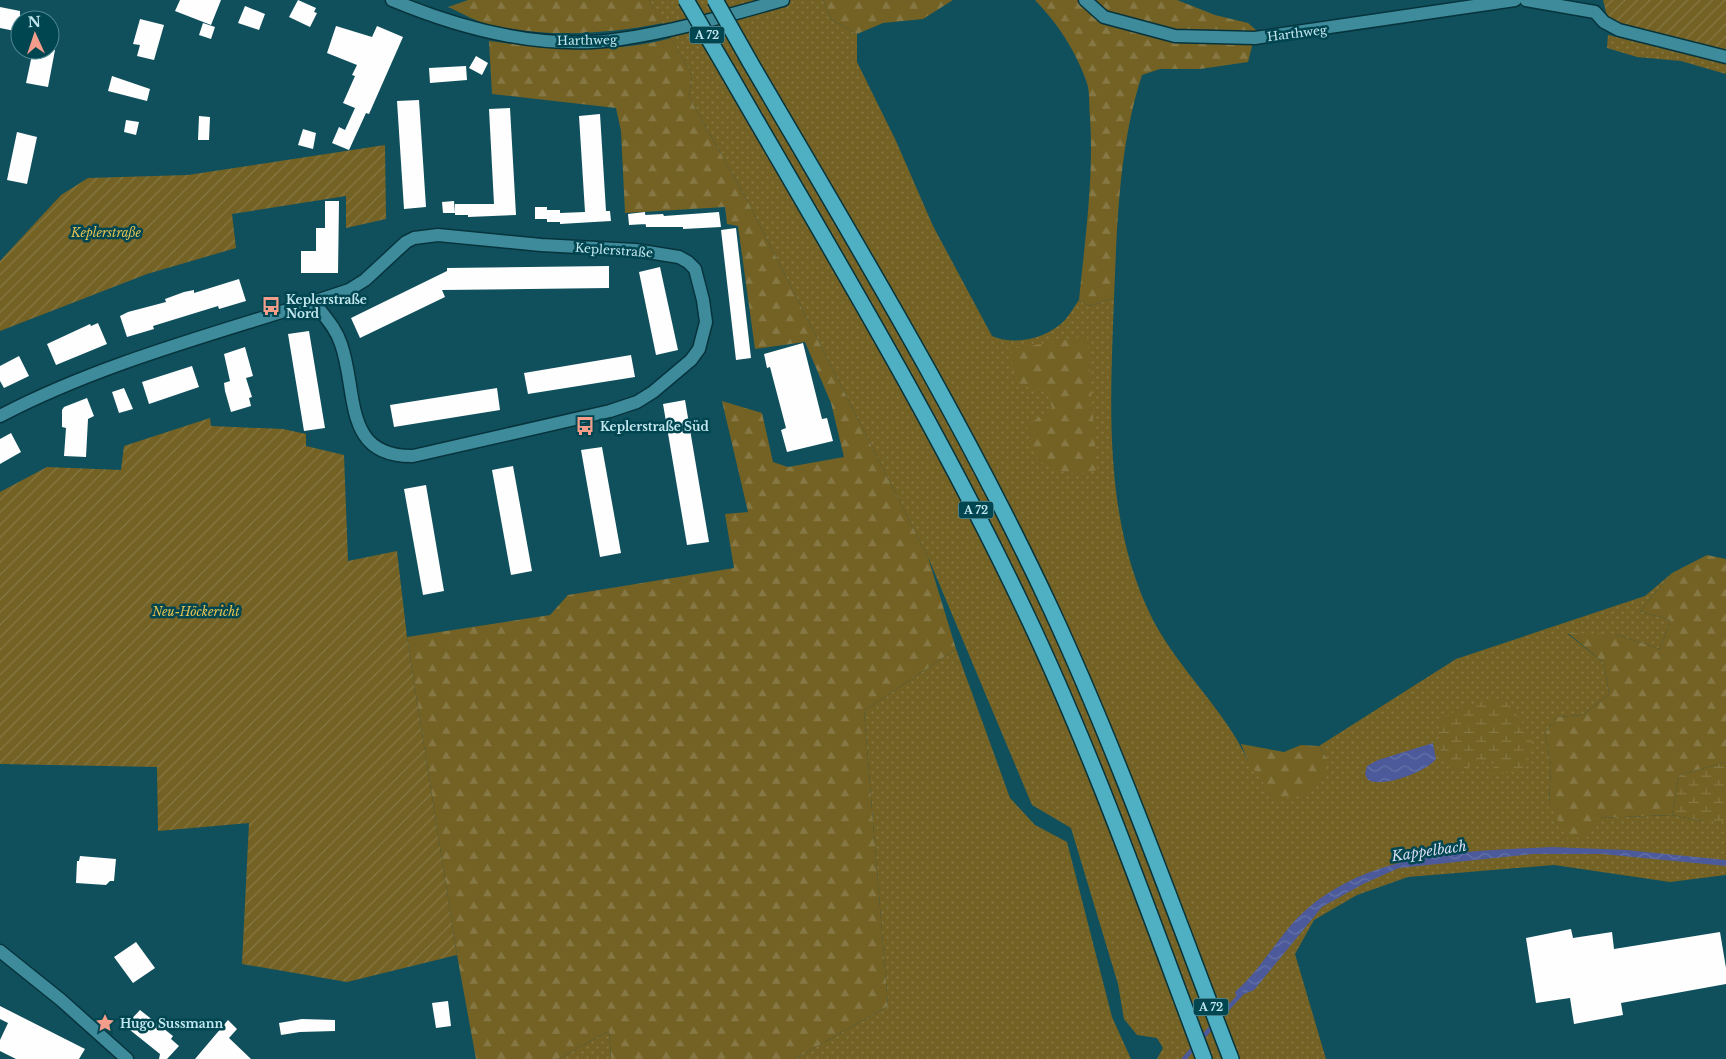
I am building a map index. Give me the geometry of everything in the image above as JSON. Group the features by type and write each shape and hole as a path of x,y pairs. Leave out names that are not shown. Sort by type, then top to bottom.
{"highway":[{"name":"A 72","path":"686,0 880,335 977,512 1024,610 1085,750 1204,1059"},
{"name":"A 72","path":"715,0 898,315 1006,515 1052,610 1112,749 1231,1058"}],"street":[{"name":"Harthweg","path":"392,0 420,12 491,33 522,40 573,42 619,40 674,29 783,0"},
{"name":"Harthweg","path":"1086,0 1104,18 1175,36 1254,38 1515,0"},
{"path":"1526,0 1595,12 1604,22 1619,30 1726,57"},
{"name":"Keplerstraße","path":"0,416 50,392 132,359 205,334 314,302 355,287 406,242 414,238 456,236 541,245 635,250 678,257 688,262 694,269 703,300 706,322 699,349 691,360 637,402 583,418 413,456 396,457 377,449 360,430 341,342 332,325 314,302"},
{"path":"2,955 61,1000 127,1059"}],"green space":[{"path":"468,0 649,0 663,23 599,32 534,32 485,24 448,7"},
{"path":"649,0 823,0 832,20 857,34 857,62 896,141 933,226 992,336 1001,339 1020,340 1040,336 1058,327 1079,300 1089,306 1114,298 1111,421 1113,462 1125,543 1137,582 1153,620 1176,656 1227,724 1248,761 1326,757 1319,746 1456,659 1645,596 1672,573 1640,611 1670,620 1660,649 1615,634 1568,634 1604,663 1609,694 1583,715 1556,717 1545,734 1551,765 1549,803 1596,818 1672,815 1701,821 1726,821 1726,875 1670,882 1554,865 1408,877 1357,895 1314,920 1295,954 1326,1059 1157,1059 1163,1048 1157,1038 1137,1035 1124,1019 1118,984 1071,828 1032,805 928,557 747,200 689,97 692,75"},
{"path":"823,0 953,0 923,19 883,23 857,34 832,20"},
{"path":"1035,0 1177,0 1215,15 1248,23 1256,30 1248,62 1200,69 1160,69 1142,75 1128,129 1120,185 1114,298 1089,306 1079,300 1091,163 1088,87 1083,71 1065,38"},
{"path":"1603,0 1726,0 1726,53 1617,25 1608,20"},
{"path":"1608,35 1726,63 1726,74 1681,61 1637,57 1607,48"},
{"path":"671,38 692,75 689,97 747,200 928,557 956,649 864,711 888,1006 795,1059 611,1059 609,1031 558,1059 476,1059 457,955 407,637 550,615 568,595 734,568 725,514 748,512 722,401 762,413 773,462 788,467 844,457 831,403 805,342 755,349 738,226 727,224 725,207 625,213 621,131 616,108 492,94 489,41 558,48 604,48 649,43"},
{"name":"Keplerstraße","path":"385,145 386,219 346,228 346,196 232,214 236,248 147,274 0,331 0,261 61,195 88,178 188,175"},
{"path":"1087,336 1097,470 1081,473 1064,472 1048,467 1034,453 1027,426 1052,408 1047,392 1020,385 1012,367 1012,349"},
{"name":"Neu-Höckericht","path":"210,418 211,426 283,429 306,434 306,446 344,455 348,561 397,551 407,637 457,955 347,982 242,964 249,823 158,831 157,767 0,764 0,492 47,467 121,470 124,446"},
{"path":"1707,555 1726,559 1726,762 1679,775 1672,815 1597,818 1589,837 1567,838 1549,803 1551,765 1545,734 1556,717 1583,715 1609,694 1604,663 1568,633 1615,634 1660,649 1670,620 1640,611 1672,573"},
{"path":"956,649 1010,798 1035,825 1067,842 1112,1017 1131,1059 795,1059 888,1006 864,711"},
{"path":"1497,699 1508,703 1526,728 1531,741 1531,752 1526,766 1512,772 1484,774 1499,764 1493,758 1467,768 1450,769 1443,758 1440,746 1439,720 1467,706"},
{"path":"1241,744 1284,752 1301,745 1319,746 1326,757 1324,776 1304,793 1276,801 1248,761"},
{"path":"1726,762 1726,821 1701,821 1672,815 1679,775"},
{"path":"609,1031 611,1059 558,1059"}],"water":[{"path":"1433,743 1436,759 1423,769 1404,777 1384,782 1368,780 1365,774 1367,766 1378,760"},
{"path":"1552,847 1626,850 1726,860 1726,866 1602,854 1533,854 1399,868 1363,884 1322,907 1254,990 1237,999 1235,992 1254,972 1297,918 1333,890 1362,875 1392,865 1455,853"}],"building":[{"path":"180,0 221,0 211,25 175,11"},
{"path":"298,0 316,8 314,12 317,13 310,27 289,17"},
{"path":"245,6 265,14 259,30 238,23"},
{"path":"0,7 15,10 10,10 10,30 0,28"},
{"path":"140,19 164,25 154,60 137,56 140,45 133,44"},
{"path":"203,23 215,27 211,39 199,35"},
{"path":"336,26 372,37 377,26 403,37 369,114 366,113 349,150 332,143 339,127 345,130 355,108 343,103 355,76 352,75 357,65 327,53"},
{"path":"476,56 488,63 482,75 469,68"},
{"path":"31,60 53,60 48,87 26,83"},
{"path":"466,66 467,80 430,83 429,68"},
{"path":"112,76 150,89 147,101 108,91"},
{"path":"419,100 426,207 404,209 397,101"},
{"path":"510,108 516,215 468,217 468,215 455,215 455,204 494,204 489,109"},
{"path":"600,114 606,211 610,211 611,221 560,224 560,222 547,222 547,219 535,219 535,207 547,207 547,210 560,210 560,213 585,212 579,116"},
{"path":"199,116 210,117 209,140 198,140"},
{"path":"126,120 139,122 136,135 124,132"},
{"path":"303,129 316,133 313,149 298,145"},
{"path":"17,132 37,137 27,184 7,180"},
{"path":"325,201 339,201 338,273 301,273 301,251 316,251 316,228 325,228"},
{"path":"454,201 455,213 443,213 442,202"},
{"path":"645,212 646,224 629,225 628,214"},
{"path":"719,212 721,227 683,229 683,227 646,227 645,215 663,214 664,216"},
{"path":"736,228 751,358 736,360 721,230"},
{"path":"609,266 609,288 442,290 445,297 360,338 351,318 447,271 447,268"},
{"path":"660,267 678,350 656,355 639,272"},
{"path":"239,279 246,301 219,309 218,306 153,326 154,329 127,337 120,316 166,302 165,299 184,292 194,290 194,293"},
{"path":"98,323 107,344 56,365 47,344 90,324 91,326"},
{"path":"309,331 325,428 304,431 288,334"},
{"path":"803,343 822,419 827,418 833,441 787,452 781,430 786,428 770,367 767,368 764,354"},
{"path":"245,347 253,376 246,378 252,397 249,398 251,406 231,412 224,383 230,381 224,354"},
{"path":"631,355 635,377 528,394 524,373"},
{"path":"19,356 29,376 4,388 0,381 0,366"},
{"path":"192,366 199,387 149,404 142,382"},
{"path":"124,388 133,409 119,413 112,392"},
{"path":"497,388 500,410 394,427 390,405"},
{"path":"87,398 94,416 88,419 86,457 64,456 66,428 62,427 62,410 64,407"},
{"path":"685,400 709,542 687,545 663,404"},
{"path":"11,433 21,452 0,464 0,439"},
{"path":"602,447 621,553 600,557 581,450"},
{"path":"513,466 532,571 511,575 492,470"},
{"path":"426,485 444,591 423,595 404,489"},
{"path":"80,856 116,859 114,881 110,881 106,885 76,883 77,861 79,861"},
{"path":"1571,929 1573,938 1612,932 1614,949 1720,932 1726,968 1726,984 1621,1003 1623,1015 1574,1024 1570,998 1536,1003 1526,938"},
{"path":"136,942 155,968 133,983 114,957"},
{"path":"448,1001 451,1026 436,1028 432,1003"},
{"path":"0,1006 85,1049 79,1059 16,1059 0,1051 0,1040 8,1023 0,1019"},
{"path":"140,1010 173,1036 171,1039 179,1046 167,1059 159,1059 160,1054 125,1026"},
{"path":"302,1019 335,1020 335,1031 300,1032 281,1035 279,1023"},
{"path":"228,1020 237,1029 229,1038 251,1059 195,1059"}],"waterway":[{"name":"Kappelbach","path":"1219,1018 1241,994"},
{"name":"Kappelbach","path":"1184,1059 1214,1024"}],"place":[{"name":"Keplerstraße Nord","path":"271,306"},
{"name":"Keplerstraße Süd","path":"585,426"},
{"name":"Hugo Sussmann","path":"105,1023"}]}
